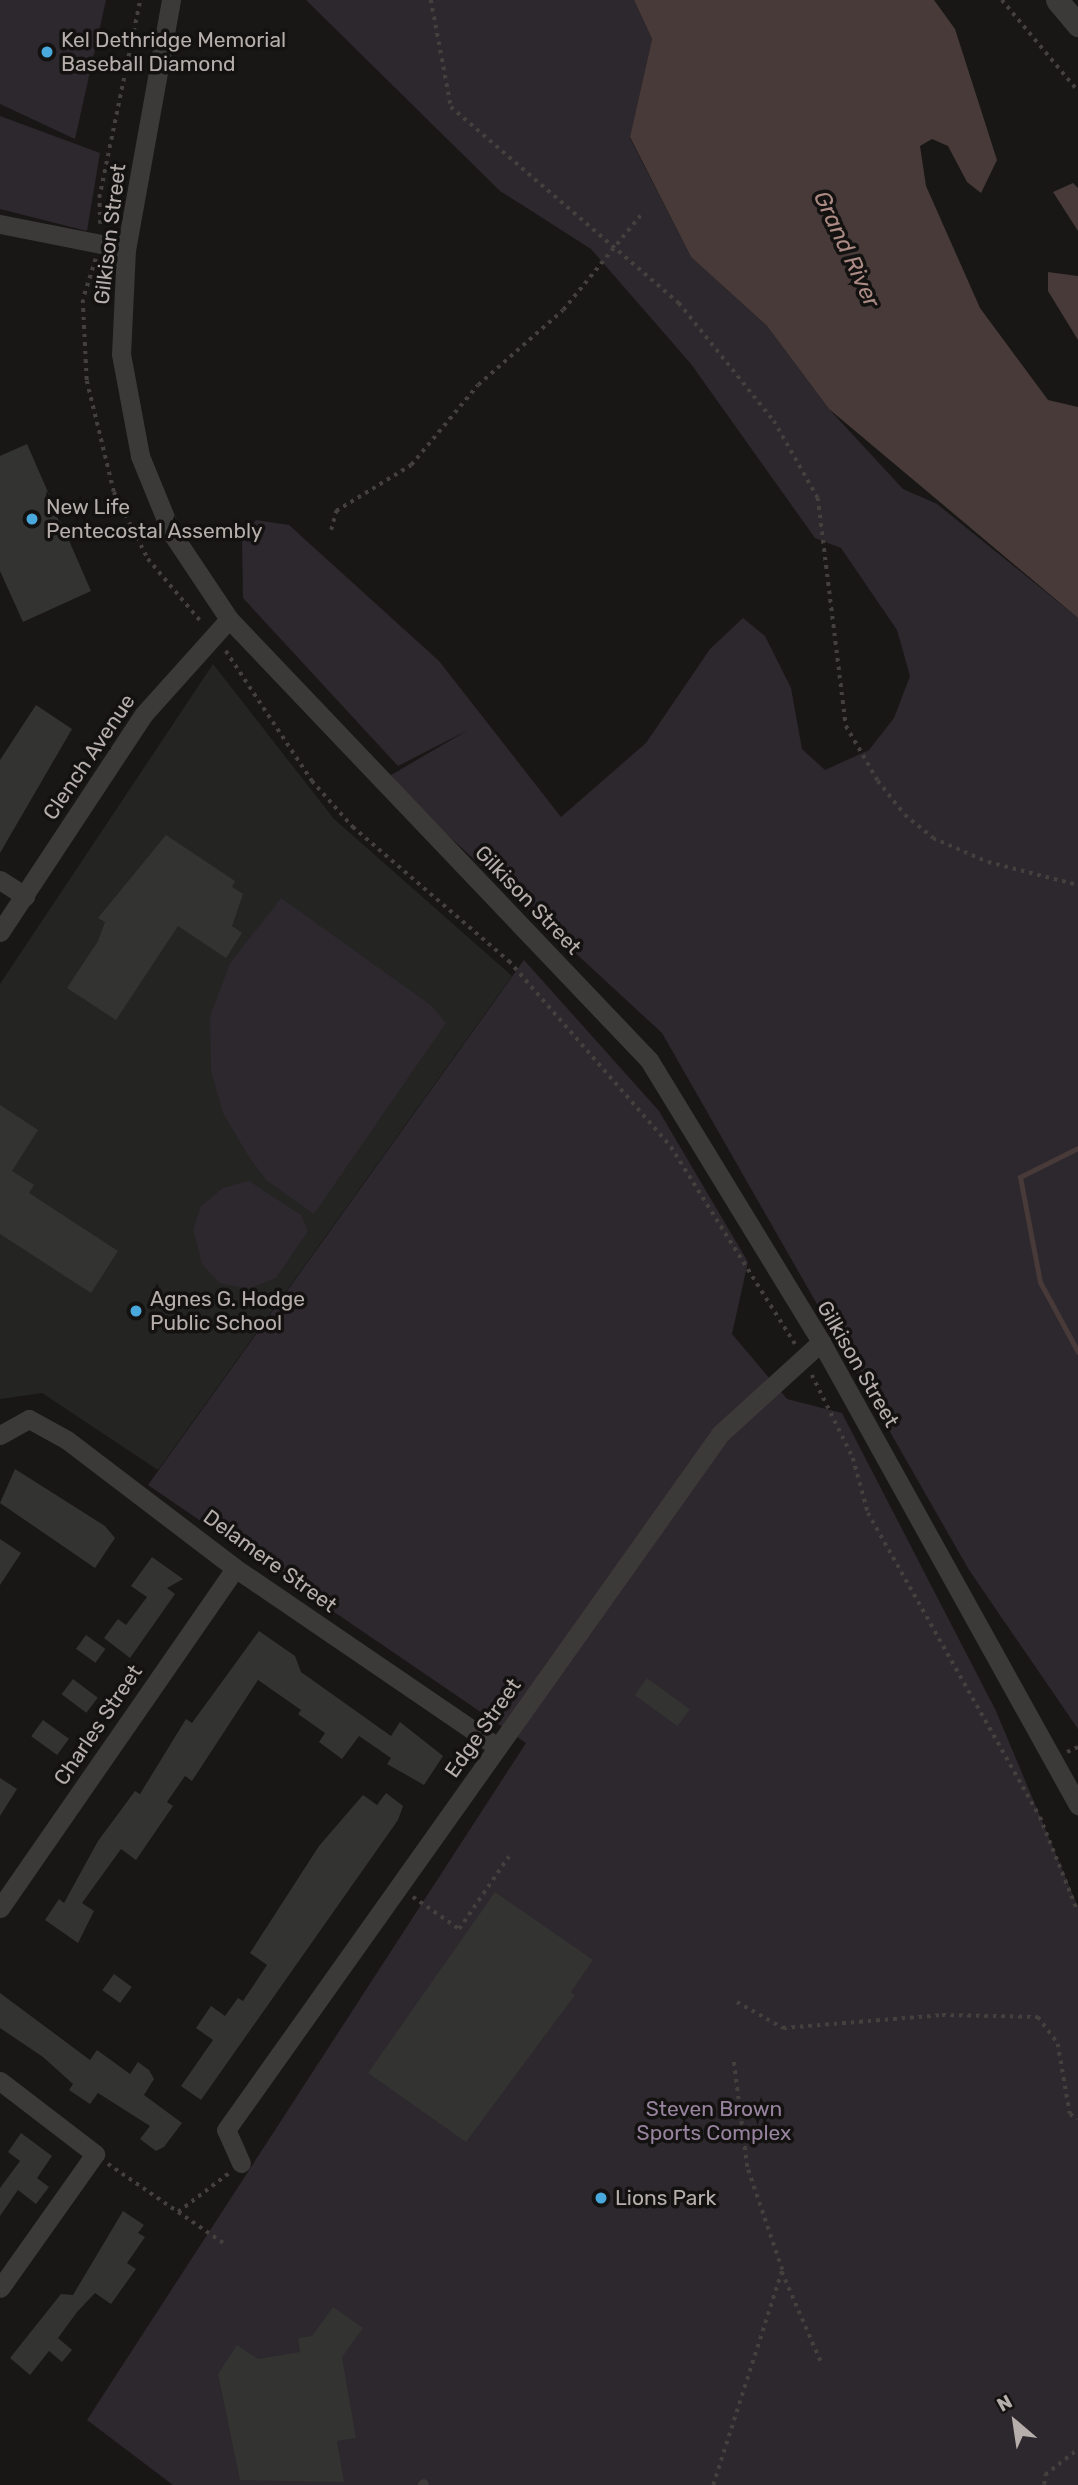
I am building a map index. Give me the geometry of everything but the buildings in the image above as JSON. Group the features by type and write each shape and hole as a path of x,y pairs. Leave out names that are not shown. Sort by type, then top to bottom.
{"street":[{"name":"Gilkison Street","path":"171,0 127,249 121,354 135,439 171,532 229,618 649,1060 821,1342 1078,1805"},
{"path":"1057,0 1078,25"},
{"path":"0,224 100,247 127,249"},
{"name":"Clench Avenue","path":"0,932 143,715 229,618"},
{"path":"0,880 25,896"},
{"name":"Edge Street","path":"241,2163 226,2130 720,1434 821,1342"},
{"name":"Delamere Street","path":"8,1429 29,1419 67,1440 235,1568 497,1747"},
{"name":"Charles Street","path":"0,1908 235,1568"},
{"path":"0,2081 95,2154 0,2288"}],"path":[{"path":"140,0 99,198 100,247 83,300 87,381 114,492 148,559 214,634 312,781 353,827 509,961 671,1147 803,1357 853,1458 868,1513 1040,1816 1078,1912"},
{"path":"431,0 451,107 679,303 774,421 818,498 846,726 878,781 933,838 988,862 1078,885"},
{"path":"1002,0 1078,91"},
{"path":"331,530 337,511 411,465 478,385 563,310 612,246 640,216"},
{"path":"398,1887 459,1930 509,1856"},
{"path":"737,2002 783,2028 942,2015 1038,2017 1058,2044 1070,2114 1078,2119"},
{"path":"733,2058 747,2167 782,2270 821,2361"},
{"path":"95,2154 225,2244"},
{"path":"178,2212 241,2163"},
{"path":"713,2485 782,2270"},
{"path":"1044,2485 1045,2475 1078,2449"}],"shaded area":[{"path":"213,664 334,819 512,976 158,1470 42,1393 0,1399 0,984"}],"green space":[{"name":"Kel Dethridge Memorial Baseball Diamond","path":"0,0 106,0 75,139 0,104"},
{"path":"306,0 634,0 652,39 630,138 691,257 767,326 829,409 903,489 937,504 1078,618 1078,1729 969,1570 662,1033 386,778 468,730 398,766 243,598 242,538 256,520 289,525 439,661 561,817 646,743 710,649 743,618 765,636 791,688 802,749 825,770 869,750 894,718 910,676 897,630 841,548 815,538 691,364 591,249 500,191"},
{"path":"0,116 100,153 87,231 0,209"},
{"path":"281,898 432,1006 446,1023 314,1214 266,1180 247,1154 223,1113 211,1071 210,1016 230,963"},
{"name":"Steven Brown Sports Complex","path":"524,960 659,1111 748,1262 732,1334 787,1399 842,1413 996,1711 1078,1907 1078,2485 173,2485 87,2420 526,1743 148,1485"},
{"path":"249,1181 301,1215 308,1231 276,1278 248,1289 219,1283 202,1264 193,1229 201,1206 223,1188"}],"water":[{"name":"Grand River","path":"634,0 934,0 955,29 997,160 981,193 967,182 948,146 932,139 920,146 926,186 980,308 1048,400 1078,407 1078,618 829,409 767,326 691,257 630,137 652,39"},
{"path":"1073,183 1078,188 1078,231 1053,192"},
{"path":"1048,272 1078,276 1078,340 1048,291"}],"waterway":[{"path":"1078,1148 1020,1177 1040,1282 1078,1352"}],"place":[{"name":"Kel Dethridge Memorial Baseball Diamond","path":"47,52"},
{"name":"New Life Pentecostal Assembly","path":"32,519"},
{"name":"Agnes G. Hodge Public School","path":"136,1311"},
{"name":"Lions Park","path":"601,2198"}]}
